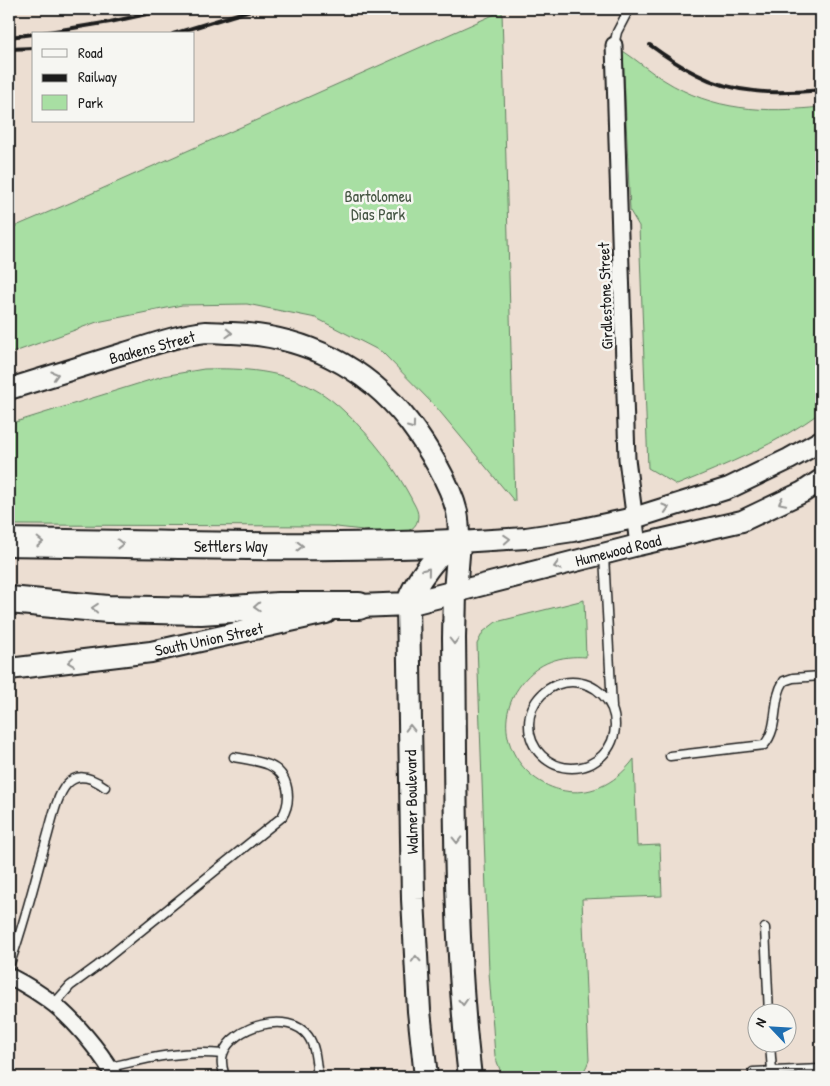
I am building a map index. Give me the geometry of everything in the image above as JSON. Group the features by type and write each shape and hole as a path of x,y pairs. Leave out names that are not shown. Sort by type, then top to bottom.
{"highway":[{"name":"Settlers Way","path":"9,542 206,546 395,546 456,543"},
{"path":"9,600 108,609 200,611 278,606 358,606"}],"main road":[{"path":"456,543 458,931 464,1023 470,1077"},
{"name":"Walmer Boulevard","path":"426,1077 419,1010 413,899 408,604 409,596 414,588 444,549 456,543"},
{"name":"Humewood Road","path":"408,604 455,592"},
{"name":"South Union Street","path":"358,606 408,604"}],"street":[{"name":"Girdlestone Street","path":"614,45 627,459 638,545"},
{"name":"Baakens Street","path":"9,390 152,345 206,332 258,334 314,349 336,359 365,377 398,408 415,430 432,457 451,495 459,524 456,543"},
{"name":"Humewood Road","path":"456,543 526,538 573,531 634,518 729,488 790,460 821,441"},
{"name":"Humewood Road","path":"455,592 604,553 742,521 803,492 821,480"},
{"name":"South Union Street","path":"9,669 152,652 358,606"},
{"path":"9,976 55,1003 81,1030 112,1072"}],"lane":[{"path":"614,45 616,32 629,9"},
{"path":"604,553 612,707 616,730 608,751 590,766 567,769 546,761 532,743 529,720 537,699 555,685 577,681 598,690 612,707"},
{"path":"670,756 764,745 774,729 779,691 784,681 793,678 821,676"},
{"path":"55,1003 70,986 282,817 289,801 287,788 278,771 270,765 234,757"},
{"path":"9,966 53,816 63,790 73,779 83,777 90,778 105,787"},
{"path":"765,928 769,1004"},
{"path":"225,1077 222,1064 223,1054 236,1038 254,1026 286,1022 298,1027 308,1035 313,1045 318,1077"},
{"path":"112,1072 171,1054 202,1052 223,1054"},
{"path":"771,1054 772,1071"},
{"path":"753,1072 821,1069"}],"green space":[{"name":"Bartolomeu Dias Park","path":"502,11 515,502 436,407 382,352 316,318 247,304 182,305 97,322 9,354 9,229"},
{"path":"623,51 659,77 701,98 720,104 780,110 821,107 821,412 770,444 677,485 648,468 639,226 630,211"},
{"path":"204,369 248,370 276,374 303,383 332,400 365,432 397,475 417,511 418,520 416,524 409,531 398,534 328,526 9,525 9,424 163,376"},
{"path":"584,600 586,657 568,657 551,661 528,676 522,683 509,709 508,736 517,759 534,778 557,789 583,791 609,782 634,759 637,846 660,845 662,896 582,899 589,1060 587,1065 577,1077 506,1077 500,1070 495,1056 489,972 477,644 483,632 496,622"}],"railway":[{"path":"48,32 110,22 170,9"},
{"path":"179,32 254,9"},
{"path":"9,37 32,34"},
{"path":"650,45 690,71 726,86 773,92 821,90"},
{"path":"9,49 32,48"}]}
